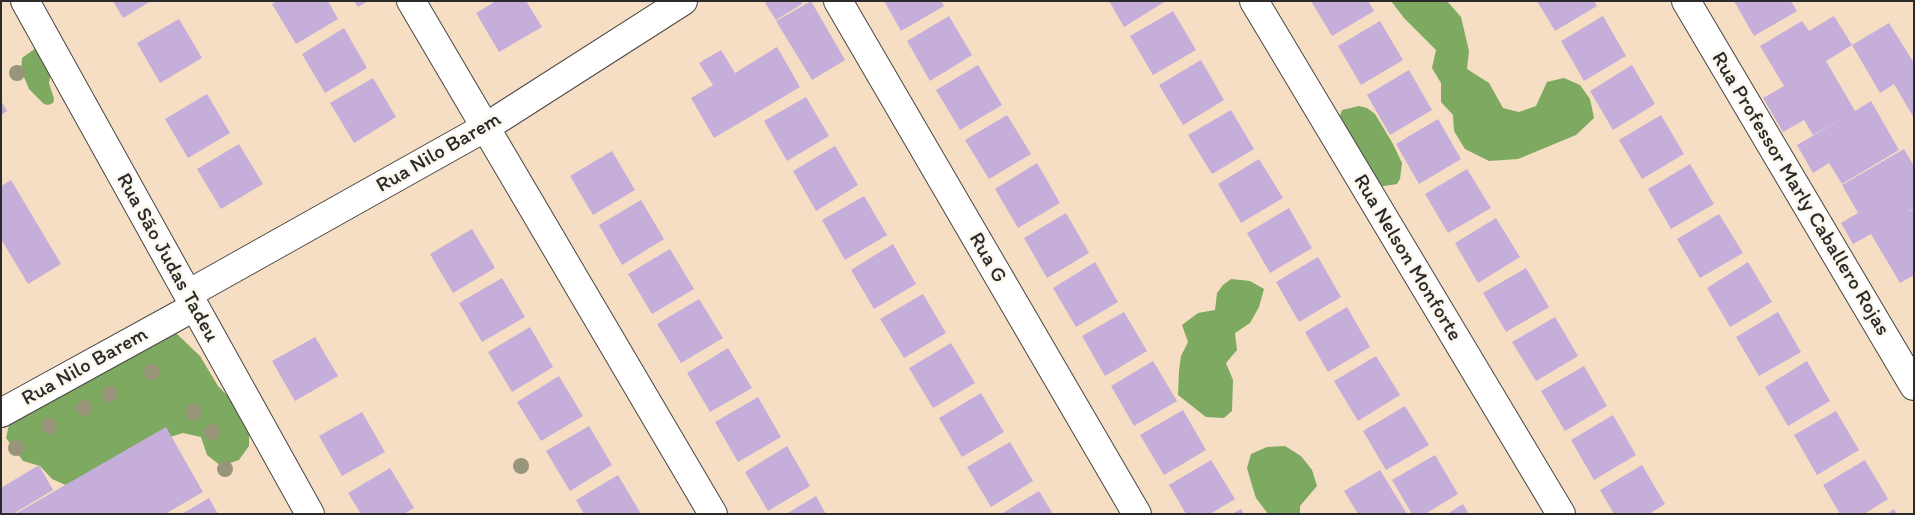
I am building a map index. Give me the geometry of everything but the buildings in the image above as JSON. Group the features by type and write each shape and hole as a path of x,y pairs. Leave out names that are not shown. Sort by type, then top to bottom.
{"street":[{"name":"Rua São Judas Tadeu","path":"25,1 310,514"},
{"path":"411,1 713,514"},
{"name":"Rua Nilo Barem","path":"1,413 486,128 683,1"},
{"name":"Rua G","path":"838,1 1137,514"},
{"name":"Rua Nelson Monforte","path":"1254,1 1561,514"},
{"name":"Rua Professor Marly Caballero Rojas","path":"1686,1 1914,386"}],"green space":[{"path":"1391,1 1447,1 1461,17 1469,51 1467,69 1489,83 1503,108 1519,112 1536,106 1547,82 1564,78 1580,85 1590,99 1594,118 1576,135 1518,159 1489,161 1465,149 1454,131 1453,115 1441,102 1441,83 1432,68 1436,50 1404,18"},
{"path":"36,48 51,72 49,83 54,99 53,103 48,105 44,104 29,89 21,70 22,58"},
{"path":"1359,106 1367,108 1375,114 1393,144 1402,163 1400,179 1397,184 1378,187 1339,119 1342,110"},
{"path":"1231,279 1250,281 1264,289 1259,307 1250,323 1235,333 1237,350 1226,363 1233,380 1232,411 1224,418 1206,417 1178,395 1181,356 1188,342 1182,325 1198,313 1215,310 1217,293"},
{"path":"176,333 200,356 218,386 243,411 249,428 249,446 239,460 221,466 207,455 201,437 183,433 147,444 68,486 52,479 40,466 23,461 6,438 10,420 159,334"},
{"path":"1285,446 1301,456 1312,470 1317,486 1300,506 1300,514 1268,514 1256,498 1247,468 1251,454 1267,447"}]}
